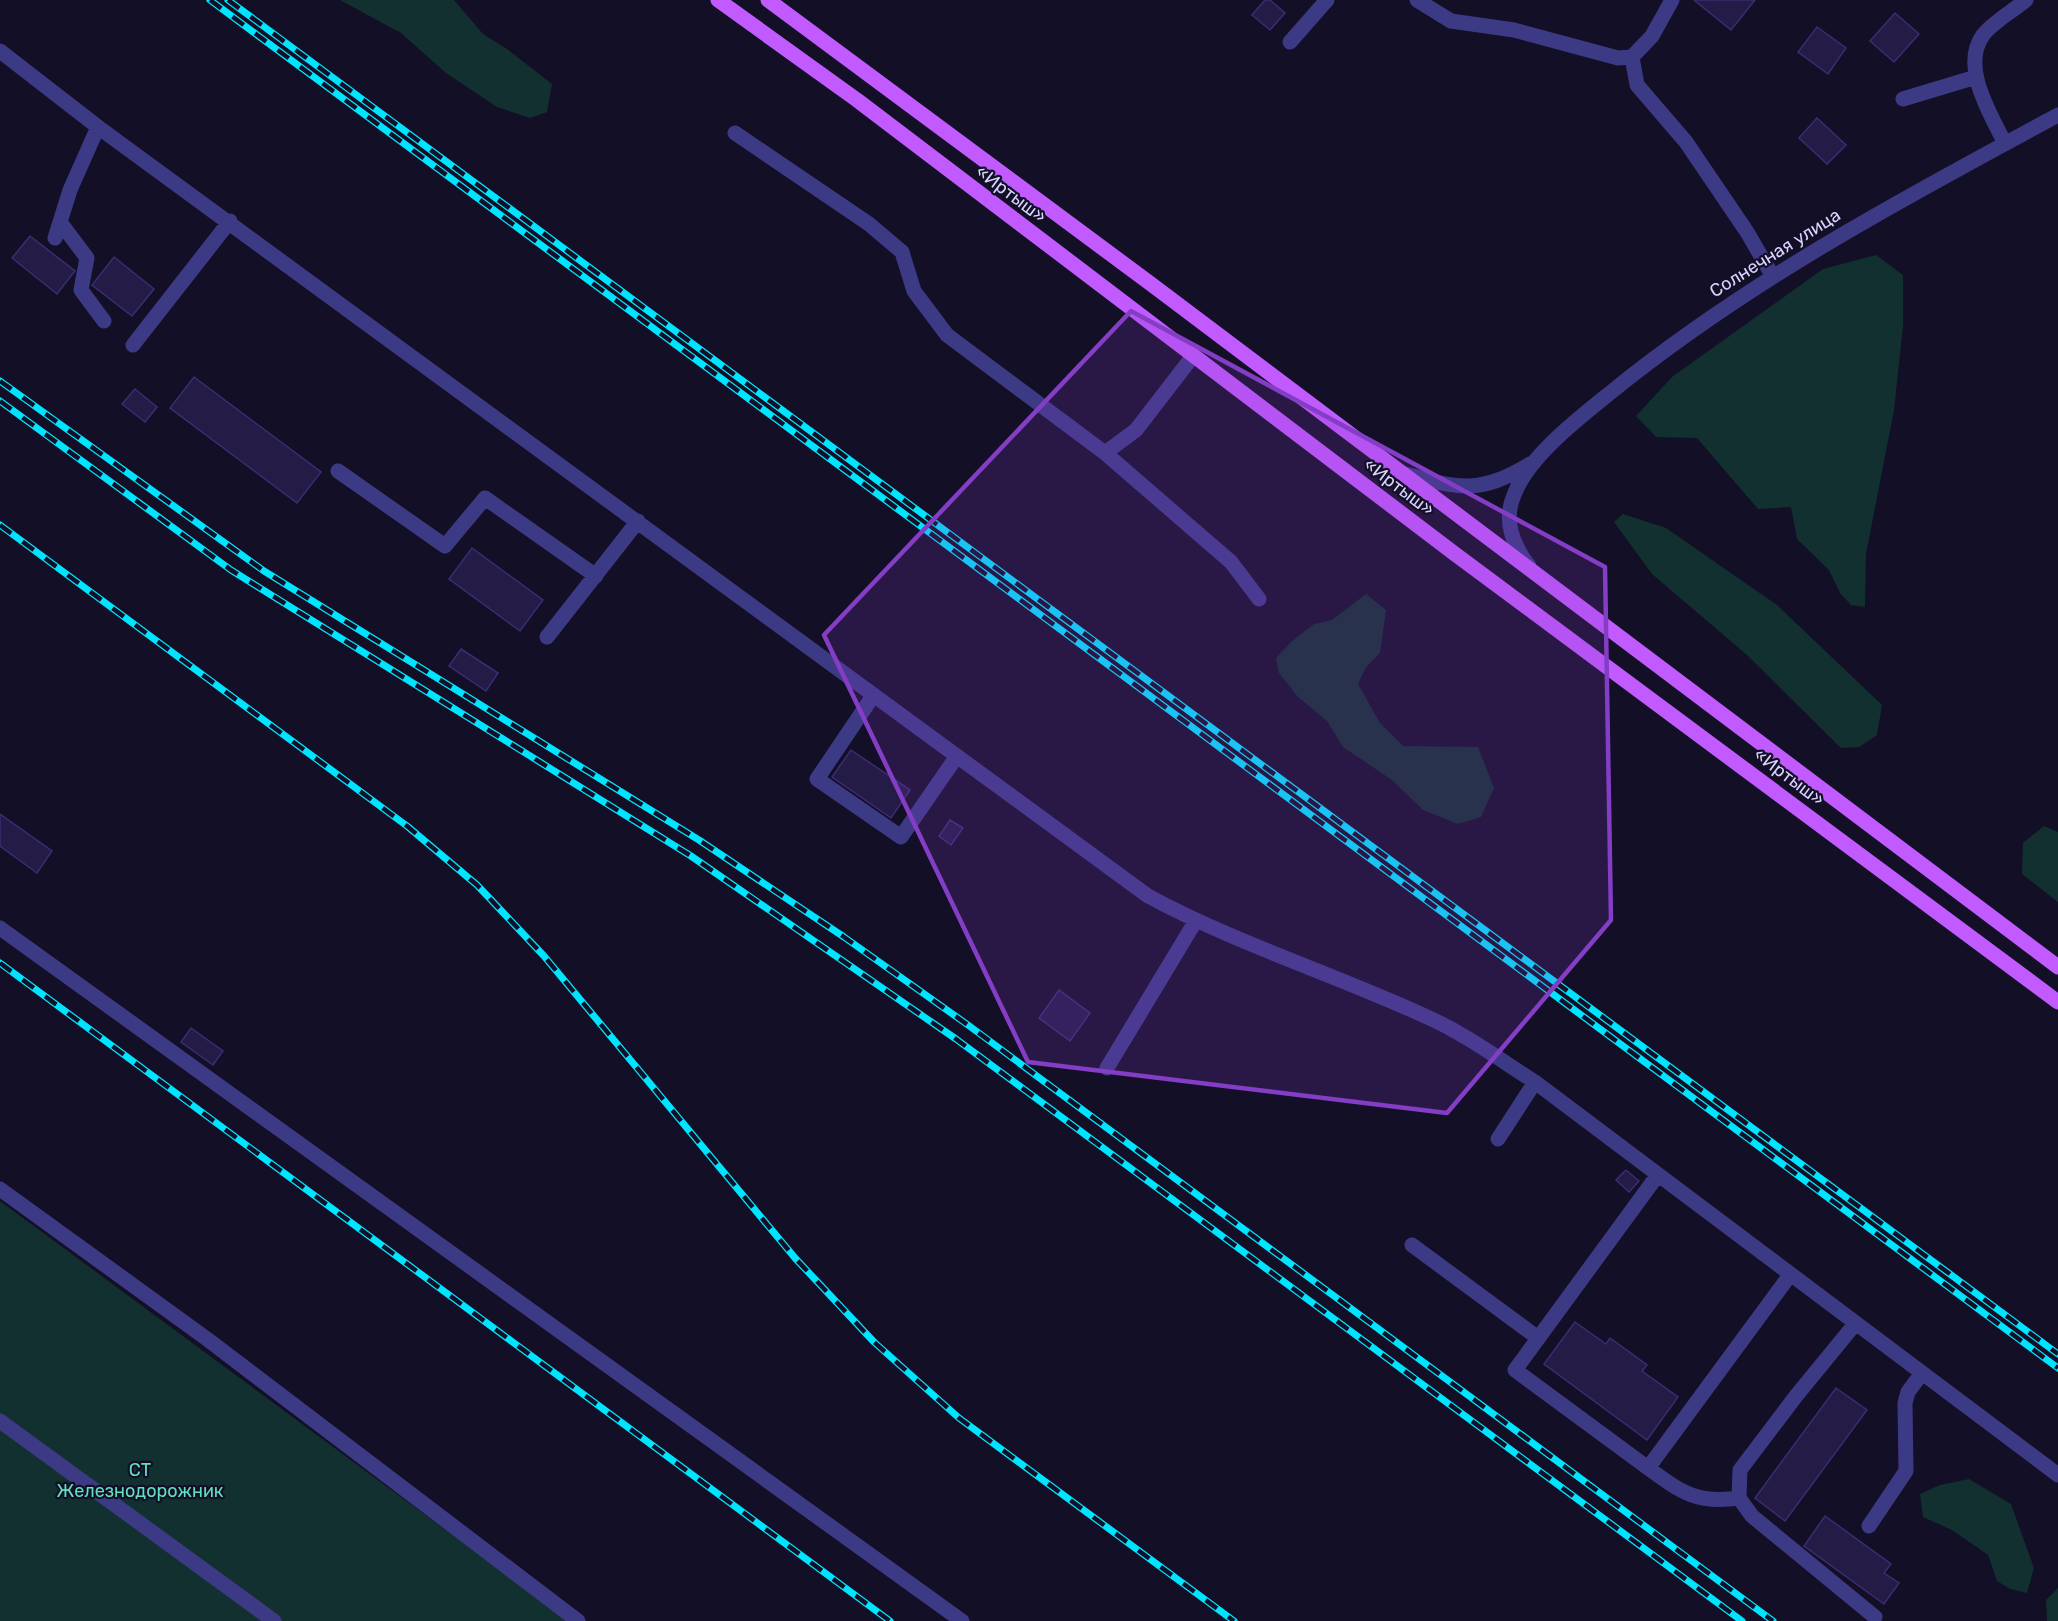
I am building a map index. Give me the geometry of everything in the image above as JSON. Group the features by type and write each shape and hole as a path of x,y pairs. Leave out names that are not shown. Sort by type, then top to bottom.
{"main road":[{"name":"«Иртыш»","path":"718,0 857,100 1193,356 2058,1002"},
{"name":"«Иртыш»","path":"768,0 2058,967"}],"street":[{"path":"1290,42 1327,0"},
{"path":"1417,0 1451,21 1514,30 1618,58 1632,57 1652,36 1672,0"},
{"path":"2005,144 1976,77 1974,60 1976,46 1984,33 2026,0"},
{"path":"0,51 98,127 230,221 1148,897 1196,922 1426,1016 1469,1039 1535,1083 2058,1475"},
{"path":"1632,57 1637,85 1686,142 1747,231 1772,275"},
{"path":"1903,99 1976,77"},
{"name":"Солнечная улица","path":"1538,460 1578,419 1664,349 1772,275 1894,203 2058,115"},
{"path":"55,238 70,190 98,127"},
{"path":"735,133 869,224 902,252 914,291 947,335 1105,453 1231,562 1259,599"},
{"path":"133,345 230,221"},
{"path":"60,222 87,258 81,290 104,321"},
{"path":"1105,453 1136,430 1193,356"},
{"path":"1402,474 1453,487 1479,487 1506,479 1538,460"},
{"path":"1538,460 1518,484 1510,516 1512,538 1520,555 1543,581"},
{"path":"338,471 445,546 485,498 596,576"},
{"path":"547,637 638,521"},
{"path":"873,696 817,779 902,837 957,756"},
{"path":"1107,1068 1196,922"},
{"path":"0,928 963,1621"},
{"path":"1498,1139 1535,1083"},
{"path":"1657,1176 1515,1370 1679,1491 1713,1502 1739,1498"},
{"path":"0,1189 207,1339 578,1621"},
{"path":"1412,1245 1538,1338"},
{"path":"1648,1468 1790,1275"},
{"path":"1855,1324 1740,1470 1739,1498 1752,1516 1875,1617"},
{"path":"1869,1526 1906,1471 1905,1403 1908,1392 1922,1373"},
{"path":"0,1421 274,1621"}],"highlighted area":[{"path":"1131,311 1605,567 1611,920 1447,1113 1028,1062 824,635"}],"green space":[{"path":"340,0 454,0 483,34 507,49 552,84 547,112 530,118 497,107 446,73 401,33"},
{"path":"1876,255 1903,275 1903,326 1894,410 1866,554 1865,607 1851,605 1840,593 1829,570 1797,539 1791,507 1758,509 1697,438 1656,437 1636,416 1672,377 1823,269"},
{"path":"1623,514 1666,528 1777,605 1882,705 1877,735 1859,747 1841,748 1747,655 1652,574 1614,522"},
{"path":"1366,594 1386,610 1380,653 1366,667 1358,684 1380,723 1403,746 1478,747 1494,788 1481,817 1458,824 1423,810 1392,780 1343,747 1327,721 1298,697 1279,673 1276,658 1291,642 1314,624 1332,620"},
{"path":"2044,826 2058,832 2058,902 2022,874 2023,843"},
{"name":"СТ Железнодорожник","path":"0,1201 569,1621 0,1621"},
{"path":"1969,1479 2011,1504 2034,1568 2027,1593 2010,1589 1997,1581 1988,1555 1952,1530 1923,1517 1920,1494 1940,1485"},
{"path":"2058,1588 2058,1621 2047,1621 2046,1600"}],"building":[{"path":"1265,0 1270,0 1285,13 1270,30 1252,15"},
{"path":"1694,0 1755,0 1731,30"},
{"path":"1895,13 1919,34 1894,62 1870,41"},
{"path":"1817,27 1846,48 1828,74 1798,52"},
{"path":"1817,118 1846,145 1827,164 1799,138"},
{"path":"30,236 75,271 57,294 12,258"},
{"path":"114,257 154,289 132,316 92,285"},
{"path":"194,377 321,472 297,503 170,408"},
{"path":"135,389 157,407 145,422 122,404"},
{"path":"472,548 543,600 520,631 449,579"},
{"path":"461,649 498,673 486,691 449,666"},
{"path":"851,750 910,790 891,818 832,777"},
{"path":"0,814 52,851 37,873 0,846"},
{"path":"950,820 963,828 951,845 939,836"},
{"path":"1059,990 1090,1013 1070,1041 1039,1018"},
{"path":"191,1028 223,1051 213,1065 181,1042"},
{"path":"1626,1170 1639,1181 1629,1192 1616,1180"},
{"path":"1575,1322 1606,1344 1610,1338 1647,1365 1642,1371 1678,1397 1647,1440 1544,1364"},
{"path":"1836,1388 1867,1410 1785,1521 1755,1498"},
{"path":"1825,1516 1891,1564 1884,1573 1899,1583 1884,1604 1804,1546"}],"railway":[{"path":"210,0 2058,1368"},
{"path":"228,0 2058,1354"},
{"path":"0,381 264,571 699,840 844,937 968,1025 1773,1621"},
{"path":"0,401 231,570 691,856 956,1039 1742,1621"},
{"path":"0,525 407,826 477,885 544,956 795,1258 874,1342 959,1418 1234,1621"},
{"path":"0,963 890,1621"}]}
